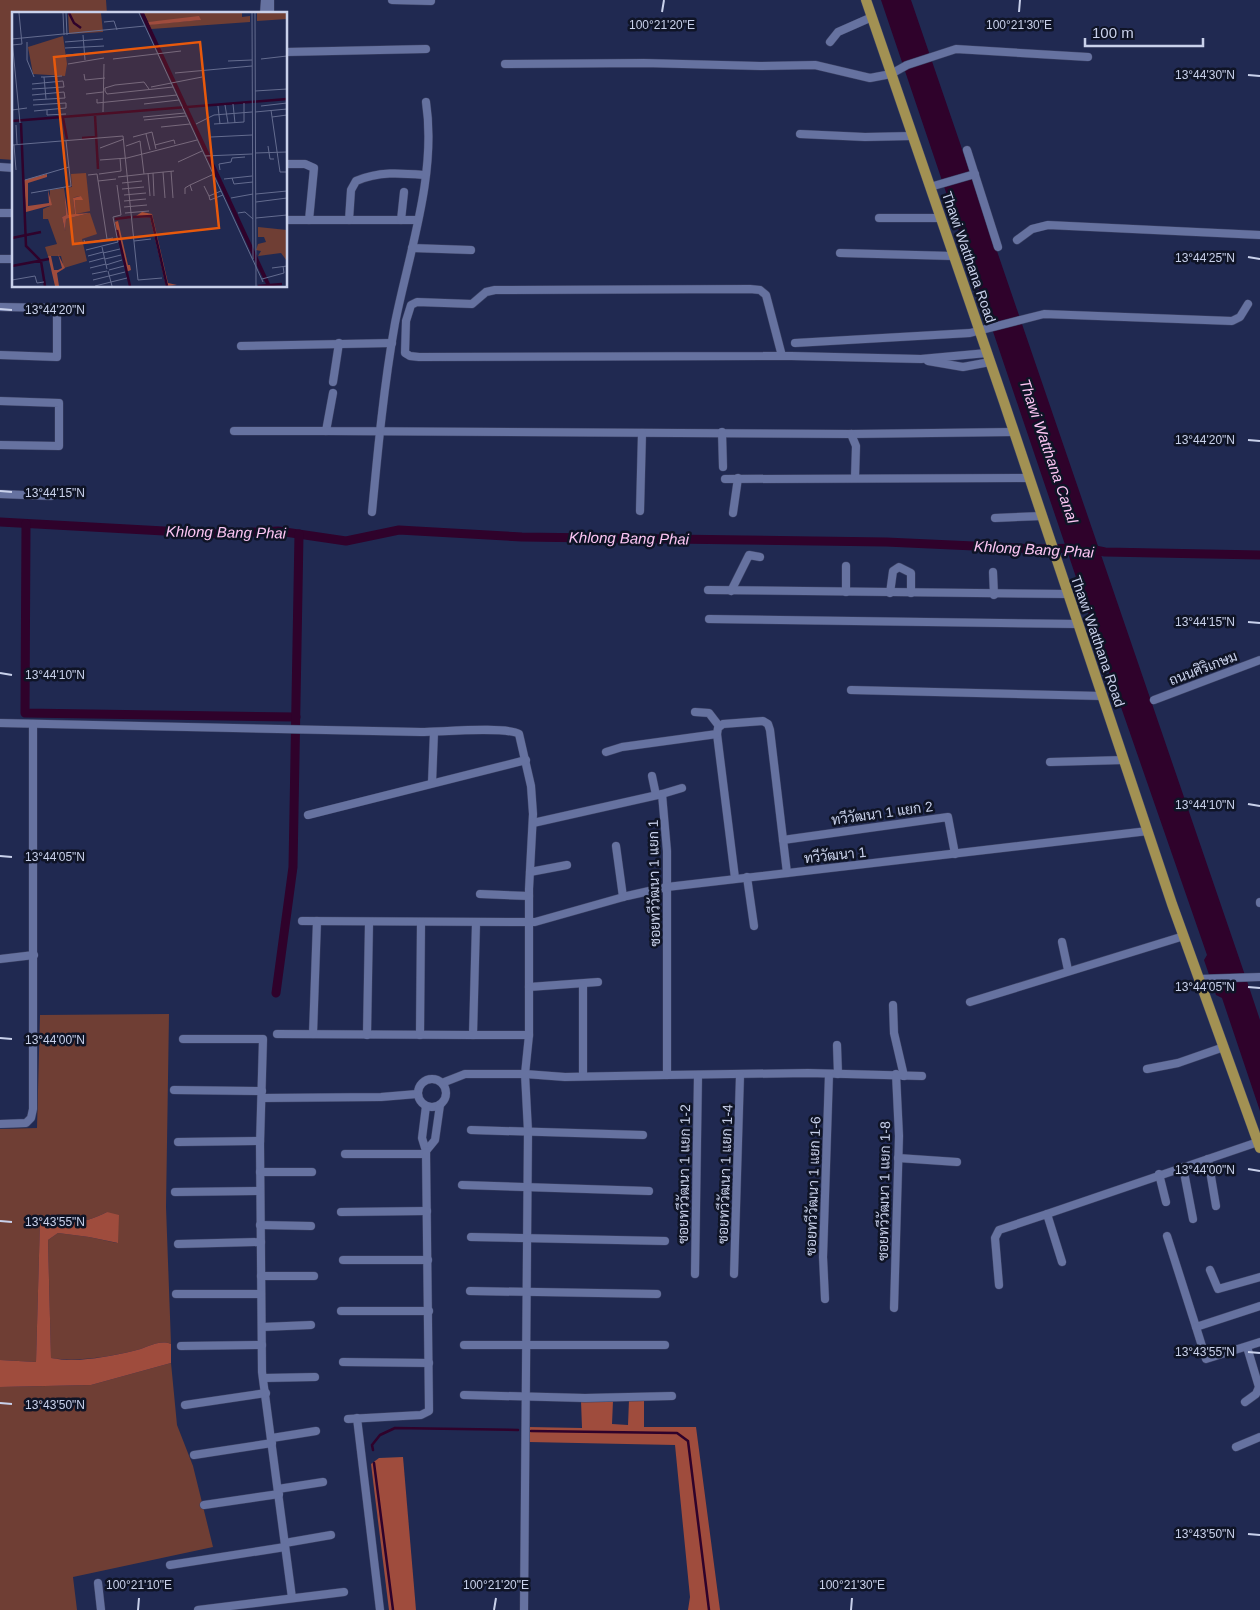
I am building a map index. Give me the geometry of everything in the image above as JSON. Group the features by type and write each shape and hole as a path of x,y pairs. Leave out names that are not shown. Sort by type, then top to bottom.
{"main road":[{"name":"Thawi Watthana Road","path":"866,0 912,136 935,185 941,218 1055,557 1199,980 1259,1145"}],"street":[{"path":"392,0 431,1"},
{"path":"830,42 838,32 872,17"},
{"path":"288,52 426,48"},
{"path":"505,64 815,65 870,78 891,74 908,65 942,52 956,49 1088,57"},
{"path":"372,512 380,431 392,343 418,220 425,175 428,139 426,102"},
{"path":"800,134 865,137 912,136"},
{"path":"967,150 998,247"},
{"path":"288,164 305,164 314,168 309,220"},
{"path":"349,220 351,190 356,181 375,174 392,172 425,175"},
{"path":"935,185 974,174"},
{"path":"400,220 404,192"},
{"path":"880,218 941,218"},
{"path":"288,220 418,220"},
{"path":"1017,240 1032,229 1048,225 1260,236"},
{"path":"412,248 471,250"},
{"path":"840,253 954,256"},
{"path":"782,356 766,295 760,290 750,289 495,290 486,292 472,304 417,302 411,305 404,337 405,353 419,357 782,356 921,359 963,367 989,357"},
{"path":"796,343 980,332 1035,316 1067,314 1232,321 1240,317 1248,304"},
{"path":"0,306 57,308 57,357 0,355"},
{"path":"333,382 339,343"},
{"path":"241,346 392,343"},
{"path":"326,431 334,393"},
{"path":"0,401 59,403 59,446 0,444"},
{"path":"234,431 851,434 1014,432"},
{"path":"722,432 723,466"},
{"path":"640,511 642,433"},
{"path":"851,434 856,446 856,478"},
{"path":"733,513 738,478"},
{"path":"725,479 1030,478"},
{"path":"0,494 51,496"},
{"path":"995,518 1042,516"},
{"path":"731,591 749,556 760,557"},
{"path":"846,566 846,592"},
{"path":"890,593 893,571 900,567 911,573 911,593"},
{"path":"994,572 994,595"},
{"path":"708,590 994,595 1068,594"},
{"path":"709,619 1078,624"},
{"name":"ถนนศิริเกษม","path":"1154,700 1260,660"},
{"path":"851,690 1102,696"},
{"path":"695,712 709,713 718,730 735,878"},
{"path":"606,752 622,747 718,730 723,724 754,721 768,724 787,872"},
{"path":"0,723 434,732 511,730 519,734 531,786 533,823 529,896 529,1035 525,1074 528,1131 524,1610"},
{"path":"0,1124 26,1123 31,1118 33,1109 33,724"},
{"path":"432,783 434,732"},
{"path":"308,814 526,760"},
{"path":"1050,762 1124,760"},
{"name":"ซอยทวีวัฒนา 1 แยก 1","path":"652,776 659,794 666,826 668,887 666,1075"},
{"path":"533,823 682,788"},
{"name":"ทวีวัฒนา 1 แยก 2","path":"783,840 948,817 955,854"},
{"name":"ทวีวัฒนา 1","path":"302,921 516,924 552,918 623,897 668,887 1148,831"},
{"path":"616,846 623,897"},
{"path":"530,872 566,865"},
{"path":"747,877 754,926"},
{"path":"480,894 529,896"},
{"path":"313,1034 316,921"},
{"path":"420,1035 421,922"},
{"path":"367,1035 369,923"},
{"path":"473,1035 476,923"},
{"path":"970,1002 1068,970 1184,936"},
{"path":"1062,942 1068,970"},
{"path":"0,959 34,955"},
{"path":"1199,980 1258,977"},
{"path":"529,987 598,982"},
{"path":"583,984 583,1076"},
{"name":"ซอยทวีวัฒนา 1 แยก 1-8","path":"893,1004 894,1033 900,1075 894,1308"},
{"path":"277,1034 529,1035"},
{"path":"183,1039 263,1039 260,1141 262,1345 264,1378 292,1598"},
{"path":"836,1045 838,1074"},
{"path":"1148,1069 1178,1063 1224,1047"},
{"path":"442,1083 464,1074 583,1076 838,1074 922,1076"},
{"name":"ซอยทวีวัฒนา 1 แยก 1-6","path":"825,1299 823,1257 829,1074"},
{"name":"ซอยทวีวัฒนา 1 แยก 1-2","path":"695,1274 698,1075"},
{"name":"ซอยทวีวัฒนา 1 แยก 1-4","path":"734,1274 740,1075"},
{"path":"426,1152 435,1140 440,1105 446,1093 442,1083 436,1079 426,1079 419,1086 417,1094 419,1100 426,1106 440,1105"},
{"path":"174,1090 381,1098 417,1094"},
{"path":"348,1419 421,1415 429,1411 426,1152 422,1138 426,1106"},
{"path":"471,1130 642,1135"},
{"path":"178,1142 260,1141"},
{"path":"999,1285 995,1234 1000,1230 1159,1174 1259,1145"},
{"path":"345,1154 426,1152"},
{"path":"898,1158 957,1162"},
{"path":"1208,1159 1216,1206"},
{"path":"1183,1167 1193,1219"},
{"path":"260,1172 312,1172"},
{"path":"1159,1174 1166,1202"},
{"path":"462,1185 649,1191"},
{"path":"175,1192 260,1191"},
{"path":"341,1212 427,1211"},
{"path":"1047,1214 1062,1262"},
{"path":"260,1225 311,1226"},
{"path":"1167,1236 1206,1359 1260,1342"},
{"path":"471,1237 666,1241"},
{"path":"178,1244 260,1242"},
{"path":"343,1260 428,1260"},
{"path":"1210,1270 1217,1288 1220,1289 1260,1277"},
{"path":"261,1276 314,1276"},
{"path":"470,1291 657,1294"},
{"path":"176,1294 261,1294"},
{"path":"1196,1327 1260,1306"},
{"path":"341,1311 429,1311"},
{"path":"262,1328 311,1325"},
{"path":"181,1346 262,1345"},
{"path":"464,1345 665,1345"},
{"path":"1245,1402 1256,1394 1259,1388 1247,1347"},
{"path":"343,1362 429,1363"},
{"path":"264,1378 315,1377"},
{"path":"185,1405 266,1393"},
{"path":"464,1395 525,1397 672,1396"},
{"path":"357,1418 380,1610"},
{"path":"194,1455 316,1431"},
{"path":"1236,1447 1260,1437"},
{"path":"204,1505 323,1482"},
{"path":"170,1566 331,1535"},
{"path":"98,1584 101,1610"},
{"path":"198,1610 344,1592"}],"shaded area":[{"path":"0,0 106,0 107,12 12,12 12,160 0,159"},
{"path":"169,1014 166,1207 171,1344 157,1343 138,1350 92,1358 51,1358 48,1240 58,1233 117,1243 117,1229 107,1212 92,1219 80,1221 53,1214 40,1221 36,1362 0,1360 0,1129 37,1128 40,1015"},
{"path":"107,1212 119,1215 118,1243 58,1233 48,1240 51,1358 71,1360 92,1359 138,1350 157,1343 166,1343 171,1344 171,1363 91,1385 0,1387 0,1360 36,1362 40,1220 53,1214 80,1221 92,1219"},
{"path":"171,1363 177,1425 193,1466 213,1547 73,1577 77,1610 0,1610 0,1387 91,1385"},
{"path":"629,1400 644,1400 644,1427 696,1427 720,1610 688,1610 690,1597 675,1445 529,1442 528,1427 582,1428 581,1401 613,1401 612,1424 628,1425"},
{"path":"403,1457 416,1610 389,1610 371,1464 379,1458"}],"water":[{"name":"Thawi Watthana Canal","path":"881,0 911,0 1248,984 1260,1020 1260,1111 1222,998 1216,995 1204,960 1207,955 1080,589"}],"waterway":[{"name":"Khlong Bang Phai","path":"0,522 219,534 278,531 346,541 399,530 522,537 886,542 1038,549 1077,548"},
{"path":"26,524 25,713 296,717"},
{"path":"276,993 293,867 299,534"},
{"name":"Khlong Bang Phai","path":"1090,549 1105,552 1260,555"},
{"path":"373,1450 372,1445 380,1435 395,1428 518,1430"},
{"path":"531,1431 677,1433 688,1441 709,1610"},
{"path":"374,1463 393,1610"}]}
